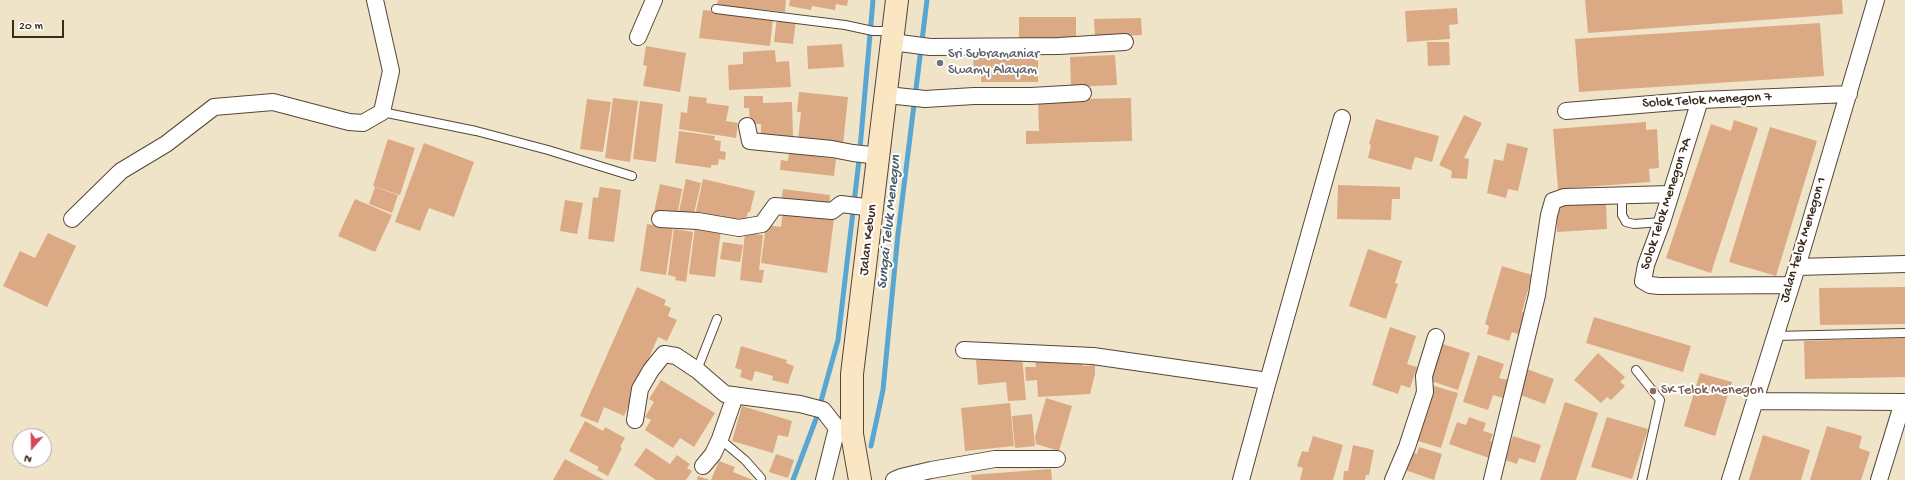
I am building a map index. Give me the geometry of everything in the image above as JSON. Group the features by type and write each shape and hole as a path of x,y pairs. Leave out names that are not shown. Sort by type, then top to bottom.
{"main road":[{"name":"Jalan Kebun","path":"860,480 844,431 852,374 860,207 866,155 887,95 887,35 897,0"}],"street":[{"path":"72,219 121,171 166,144 214,107 273,102 348,122 362,124 382,112 391,71 375,0"},
{"path":"638,37 654,0"},
{"name":"Jalan telok Menegon 1","path":"1730,480 1774,336 1797,267 1876,0"},
{"path":"887,35 925,46 1059,46 1125,42"},
{"path":"887,95 918,99 1083,93"},
{"name":"Solok Telok Menegon 7","path":"1566,111 1700,100 1849,94"},
{"name":"Solok Telok Menegon 7A","path":"1700,100 1643,281 1650,285 1790,286"},
{"path":"1241,480 1342,118"},
{"path":"748,126 750,142 832,149 866,155"},
{"path":"1492,480 1537,295 1549,215 1553,200 1564,197 1622,197 1670,194"},
{"path":"660,220 698,221 739,228 762,224 775,206 832,212 841,204 860,207"},
{"path":"1797,267 1905,264"},
{"path":"1393,480 1407,447 1425,392 1424,376 1436,337"},
{"path":"964,350 1093,356 1268,381"},
{"path":"635,420 640,389 651,370 664,354 676,356 698,370 725,394 800,404 818,409 844,431 824,480"},
{"path":"703,466 713,454 736,396"},
{"path":"1755,401 1904,402 1879,480"},
{"path":"894,480 931,470 995,459 1058,459"}],"lane":[{"path":"716,9 862,28 887,35"},
{"path":"382,112 476,131 541,148 632,176"},
{"path":"1622,197 1622,214 1626,222 1634,224 1662,222"},
{"path":"698,370 717,320"},
{"path":"1774,336 1905,333"},
{"path":"1636,370 1660,400 1642,480"},
{"path":"720,439 744,460 761,478"}],"building":[{"path":"718,0 786,0 785,12 717,5"},
{"path":"790,0 848,0 847,6 836,4 835,10 812,6 811,10 789,6"},
{"path":"1585,0 1842,0 1843,14 1588,33"},
{"path":"1457,8 1458,24 1449,25 1450,39 1407,42 1405,11"},
{"path":"703,10 773,18 770,46 699,38"},
{"path":"777,17 796,20 793,44 774,42"},
{"path":"1019,17 1076,17 1076,41 1019,41"},
{"path":"1141,18 1142,35 1095,37 1094,19"},
{"path":"1820,23 1824,76 1579,92 1575,39"},
{"path":"1427,42 1449,42 1450,65 1428,66"},
{"path":"842,44 844,67 808,69 807,46"},
{"path":"646,46 686,53 680,92 643,86 647,66 643,65"},
{"path":"775,50 776,62 789,61 791,87 729,90 728,65 743,64 743,52"},
{"path":"981,51 1038,52 1038,82 981,82 981,75 974,75 973,58 981,58"},
{"path":"1115,55 1117,85 1071,87 1070,57"},
{"path":"799,92 848,97 843,145 798,140 801,112 797,112"},
{"path":"689,96 707,98 706,103 729,106 726,121 738,123 736,138 679,129 681,112 687,113"},
{"path":"744,96 763,96 763,103 792,102 793,136 761,137 761,124 750,124 749,108 744,108"},
{"path":"613,98 638,101 630,162 605,158"},
{"path":"1131,98 1132,141 1026,144 1026,131 1039,131 1038,100"},
{"path":"587,99 611,102 603,152 580,149"},
{"path":"640,101 663,104 656,162 633,159"},
{"path":"1464,115 1482,123 1464,158 1469,159 1467,179 1451,178 1452,171 1439,165"},
{"path":"1376,119 1439,136 1432,162 1415,157 1411,170 1368,158 1371,145 1369,144"},
{"path":"1734,120 1758,128 1711,273 1666,258 1711,124 1731,131"},
{"path":"1646,122 1646,130 1657,129 1659,168 1649,169 1650,182 1558,189 1553,129"},
{"path":"1770,127 1817,141 1776,276 1729,262"},
{"path":"679,131 715,136 714,140 721,141 720,151 726,152 725,160 719,159 718,165 711,165 711,168 675,163"},
{"path":"388,139 415,148 400,195 373,186"},
{"path":"424,143 474,162 454,217 429,208 420,231 395,222"},
{"path":"1507,143 1528,148 1518,191 1508,189 1506,198 1487,193 1494,159 1503,161"},
{"path":"789,153 836,159 834,176 780,170 781,160 788,161"},
{"path":"686,179 701,183 693,217 678,216"},
{"path":"703,179 755,191 750,212 748,212 745,224 695,216"},
{"path":"660,184 682,189 677,216 665,225 652,221"},
{"path":"1338,185 1400,187 1400,199 1392,199 1391,220 1337,219"},
{"path":"375,187 398,195 392,213 369,204"},
{"path":"600,187 621,190 614,242 588,239 593,197 598,198"},
{"path":"783,189 830,195 829,209 781,204"},
{"path":"355,199 392,215 375,252 338,236"},
{"path":"565,200 583,203 577,234 560,231"},
{"path":"1606,203 1607,229 1557,232 1556,206"},
{"path":"783,211 834,219 827,273 761,263 766,225 781,227"},
{"path":"647,224 673,228 666,275 640,271"},
{"path":"695,227 721,230 715,277 689,274"},
{"path":"674,229 693,232 686,282 675,280 676,277 668,275"},
{"path":"48,233 76,246 47,307 3,286 20,251 35,258"},
{"path":"745,233 763,235 759,270 764,270 762,283 740,280"},
{"path":"723,242 743,245 740,262 720,259"},
{"path":"1368,249 1402,261 1395,283 1398,284 1386,319 1349,306"},
{"path":"1502,266 1532,275 1522,312 1530,315 1524,336 1512,332 1509,341 1487,334 1489,326 1485,324"},
{"path":"637,287 666,300 664,305 671,308 668,316 677,320 667,341 658,337 624,416 604,407 598,423 580,416"},
{"path":"1905,287 1905,324 1820,325 1819,288"},
{"path":"1594,317 1691,346 1683,372 1586,343"},
{"path":"1390,327 1416,336 1407,364 1417,367 1410,388 1401,385 1398,394 1372,385"},
{"path":"1905,338 1905,377 1805,379 1804,341"},
{"path":"1443,344 1470,353 1458,390 1431,381 1435,349 1440,351"},
{"path":"741,346 787,360 786,363 794,366 788,384 772,380 773,376 755,371 752,381 740,377 742,370 735,368"},
{"path":"1598,353 1625,377 1620,382 1625,386 1611,400 1607,397 1601,403 1574,380"},
{"path":"1478,355 1504,364 1499,378 1508,380 1503,398 1493,395 1488,410 1463,402"},
{"path":"1022,356 1026,400 1008,401 1006,382 978,385 976,360"},
{"path":"1082,357 1083,366 1095,365 1095,374 1090,394 1038,397 1037,380 1026,381 1025,367 1036,367 1035,360"},
{"path":"1524,368 1554,379 1545,404 1515,393"},
{"path":"1700,373 1732,382 1715,436 1684,426"},
{"path":"661,380 715,413 694,447 680,438 673,448 645,430 651,420 645,417 654,402 649,399"},
{"path":"1431,385 1458,393 1441,448 1415,440"},
{"path":"1046,398 1072,406 1059,451 1036,444 1035,437"},
{"path":"1565,402 1598,413 1576,480 1540,480"},
{"path":"1010,403 1014,446 965,451 961,408"},
{"path":"742,406 792,421 788,437 778,435 773,453 732,441"},
{"path":"1032,414 1035,446 1015,448 1012,416"},
{"path":"1469,417 1486,423 1483,431 1493,434 1490,441 1494,442 1489,458 1449,444 1457,422 1466,425"},
{"path":"1607,417 1648,429 1632,479 1591,467"},
{"path":"585,421 603,431 605,427 625,438 620,447 622,448 608,476 597,470 599,467 569,451"},
{"path":"1827,426 1862,436 1859,448 1870,452 1861,480 1810,480"},
{"path":"1763,435 1810,450 1801,480 1749,480"},
{"path":"1313,436 1343,445 1333,480 1300,480 1303,468 1297,466 1302,451 1308,452"},
{"path":"1513,436 1541,445 1535,463 1519,458 1517,464 1505,460"},
{"path":"1353,445 1374,450 1369,475 1366,475 1365,480 1343,480 1344,471 1348,471"},
{"path":"1419,447 1442,454 1434,480 1405,470 1412,452 1417,454"},
{"path":"646,448 670,464 677,455 690,464 687,468 692,471 686,480 656,480 634,465"},
{"path":"776,454 794,460 788,478 769,472"},
{"path":"565,459 604,480 553,480"},
{"path":"719,461 735,467 733,472 753,480 711,480"},
{"path":"1051,469 1052,480 972,480 971,475"},
{"path":"698,476 710,480 697,480"}],"waterway":[{"path":"793,480 816,419 838,340 859,160 873,0"},
{"name":"Sungai Teluk Menegun","path":"871,446 883,390 898,234 927,0"}],"place":[{"name":"Sri Subramaniar Swamy Alayam","path":"940,63"},
{"name":"SK Telok Menegon","path":"1653,391"}]}
